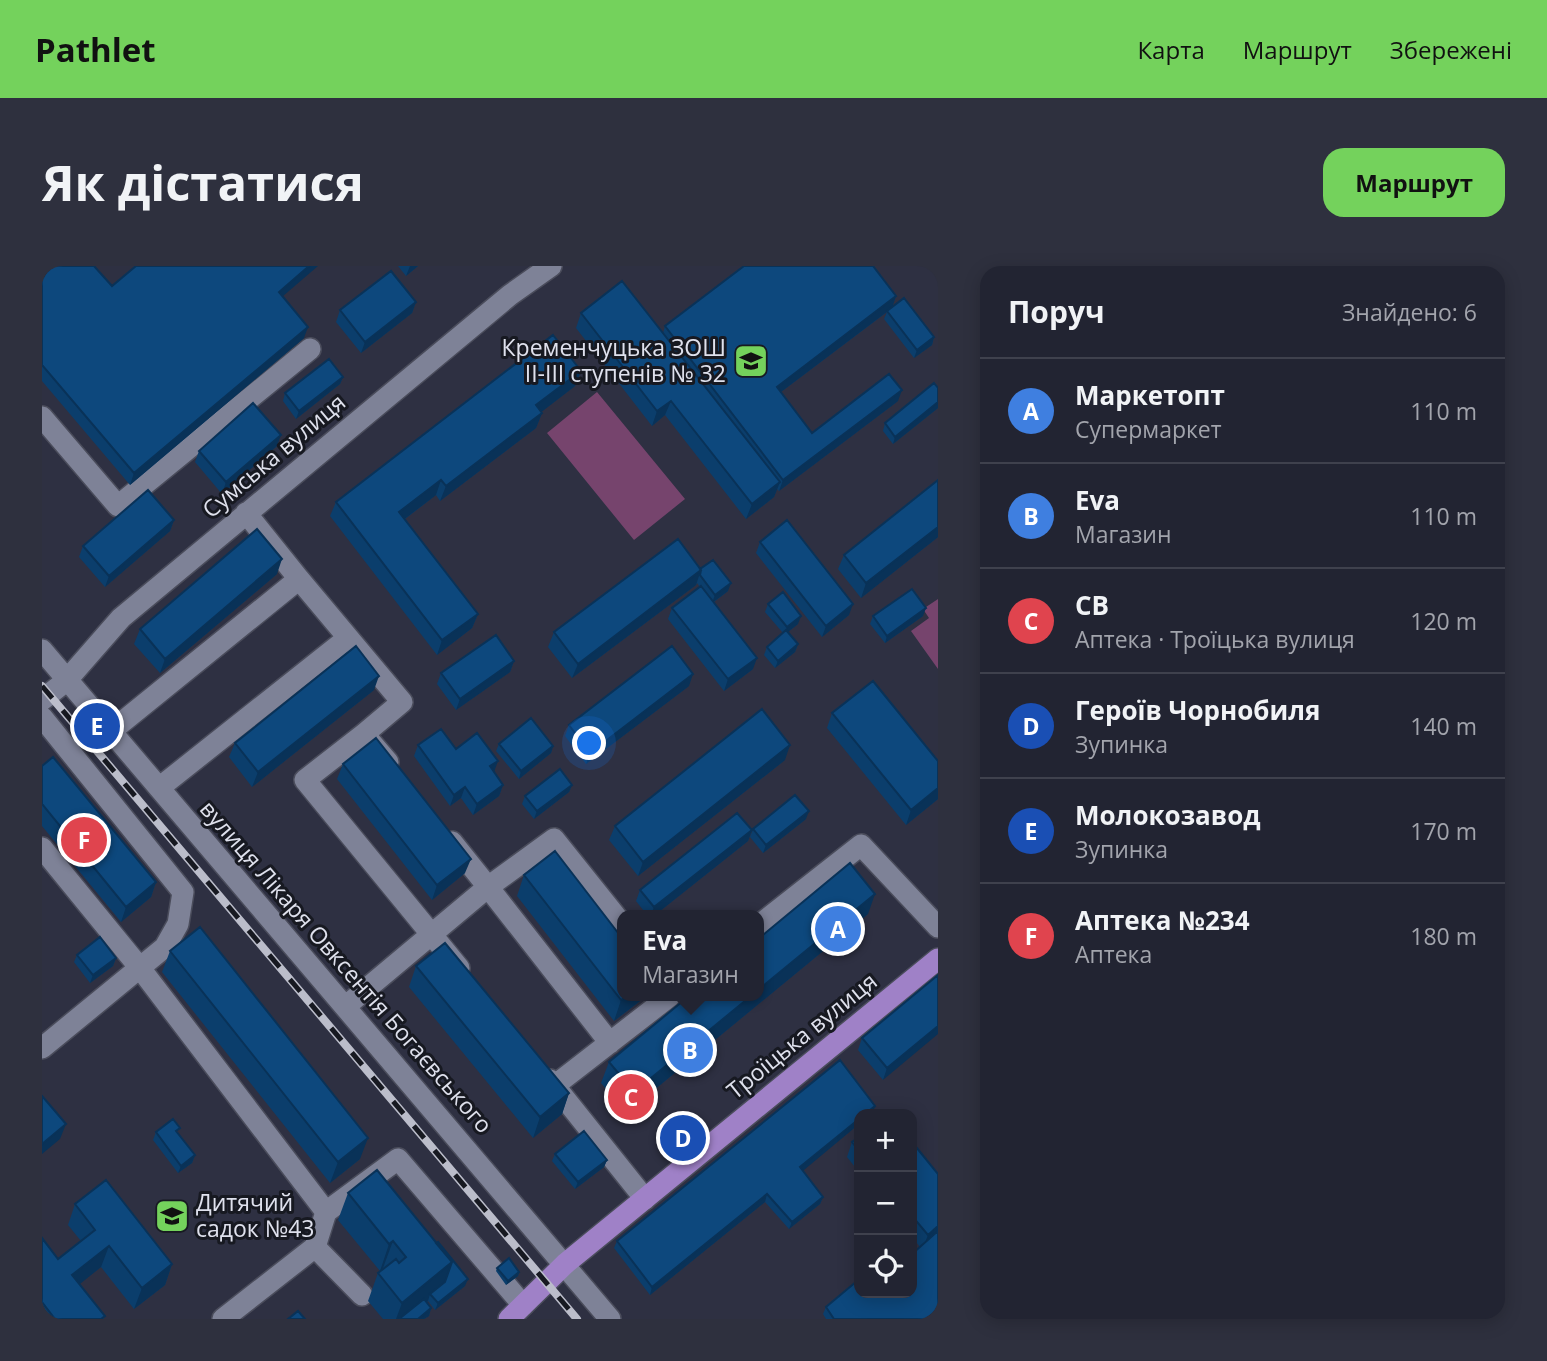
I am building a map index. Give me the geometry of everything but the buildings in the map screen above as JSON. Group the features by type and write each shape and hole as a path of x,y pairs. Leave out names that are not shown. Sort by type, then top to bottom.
{"main road":[{"name":"Троїцька вулиця","path":"516,1312 565,1264 938,959"}],"street":[{"name":"Сумська вулиця","path":"42,700 66,681 121,618 510,295 551,266"},
{"path":"42,417 118,506 310,348"},
{"path":"246,513 402,702 304,779 472,984"},
{"path":"110,732 299,579"},
{"path":"159,788 348,638"},
{"name":"вулиця Лікаря Овксентія Богаєвського","path":"42,650 610,1319"},
{"path":"42,717 183,892 178,924 165,947 42,1048"},
{"path":"364,734 397,774"},
{"path":"438,825 610,1043"},
{"path":"346,1006 488,887 554,839 617,918"},
{"path":"764,921 862,845 938,927"},
{"path":"42,848 140,968 326,1212"},
{"path":"554,1086 664,1001"},
{"path":"538,1066 645,1199"},
{"path":"223,1319 315,1247 326,1212 398,1159 516,1312"},
{"path":"315,1247 362,1296"}],"shaded area":[{"path":"597,392 685,499 634,540 547,433"},
{"path":"938,599 938,669 911,631 929,618 923,609"}],"railway":[{"path":"42,686 577,1319"}],"place":[{"name":"Кременчуцька ЗОШ ІІ-ІІІ ступенів № 32","path":"751,361"},
{"name":"Молокозавод","path":"97,726"},
{"name":"Аптека №234","path":"84,840"},
{"name":"Маркетопт","path":"838,929"},
{"name":"Eva","path":"690,1050"},
{"name":"СВ","path":"631,1097"},
{"name":"Героїв Чорнобиля","path":"683,1138"},
{"name":"Дитячий садок №43","path":"172,1216"}]}
